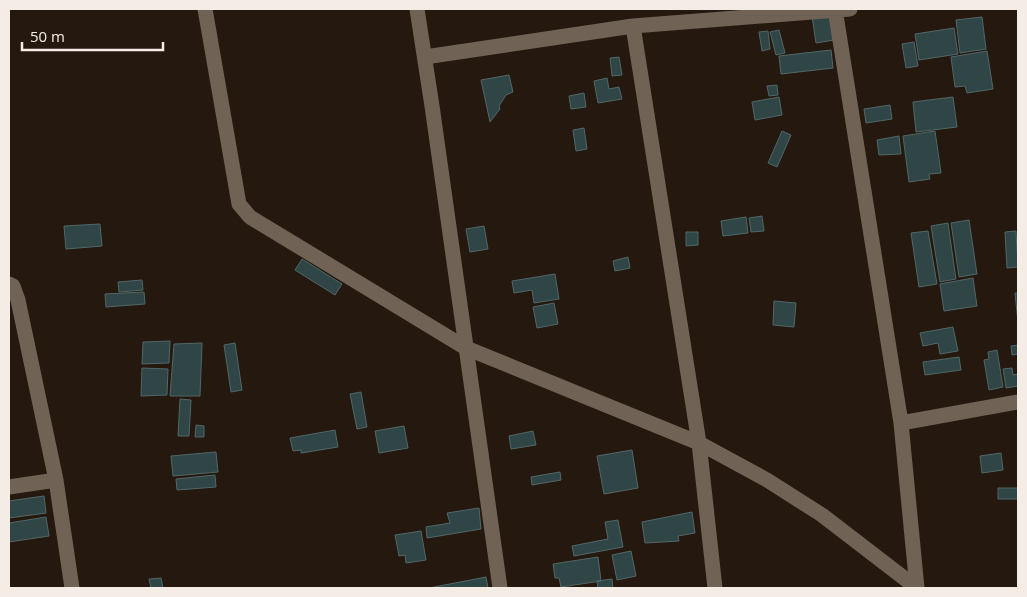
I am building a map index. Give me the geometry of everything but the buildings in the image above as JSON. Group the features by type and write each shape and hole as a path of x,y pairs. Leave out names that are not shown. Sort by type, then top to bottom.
{"street":[{"path":"205,9 237,194 239,204 244,211 263,225 466,348 699,443 767,480 822,515 917,588"},
{"path":"417,9 500,588"},
{"path":"425,57 633,26 840,10 901,423 917,588"},
{"path":"633,26 699,443 715,588"},
{"path":"9,284 13,286 18,300 56,480 72,588"},
{"path":"901,423 1018,402"},
{"path":"9,487 56,480"}]}
